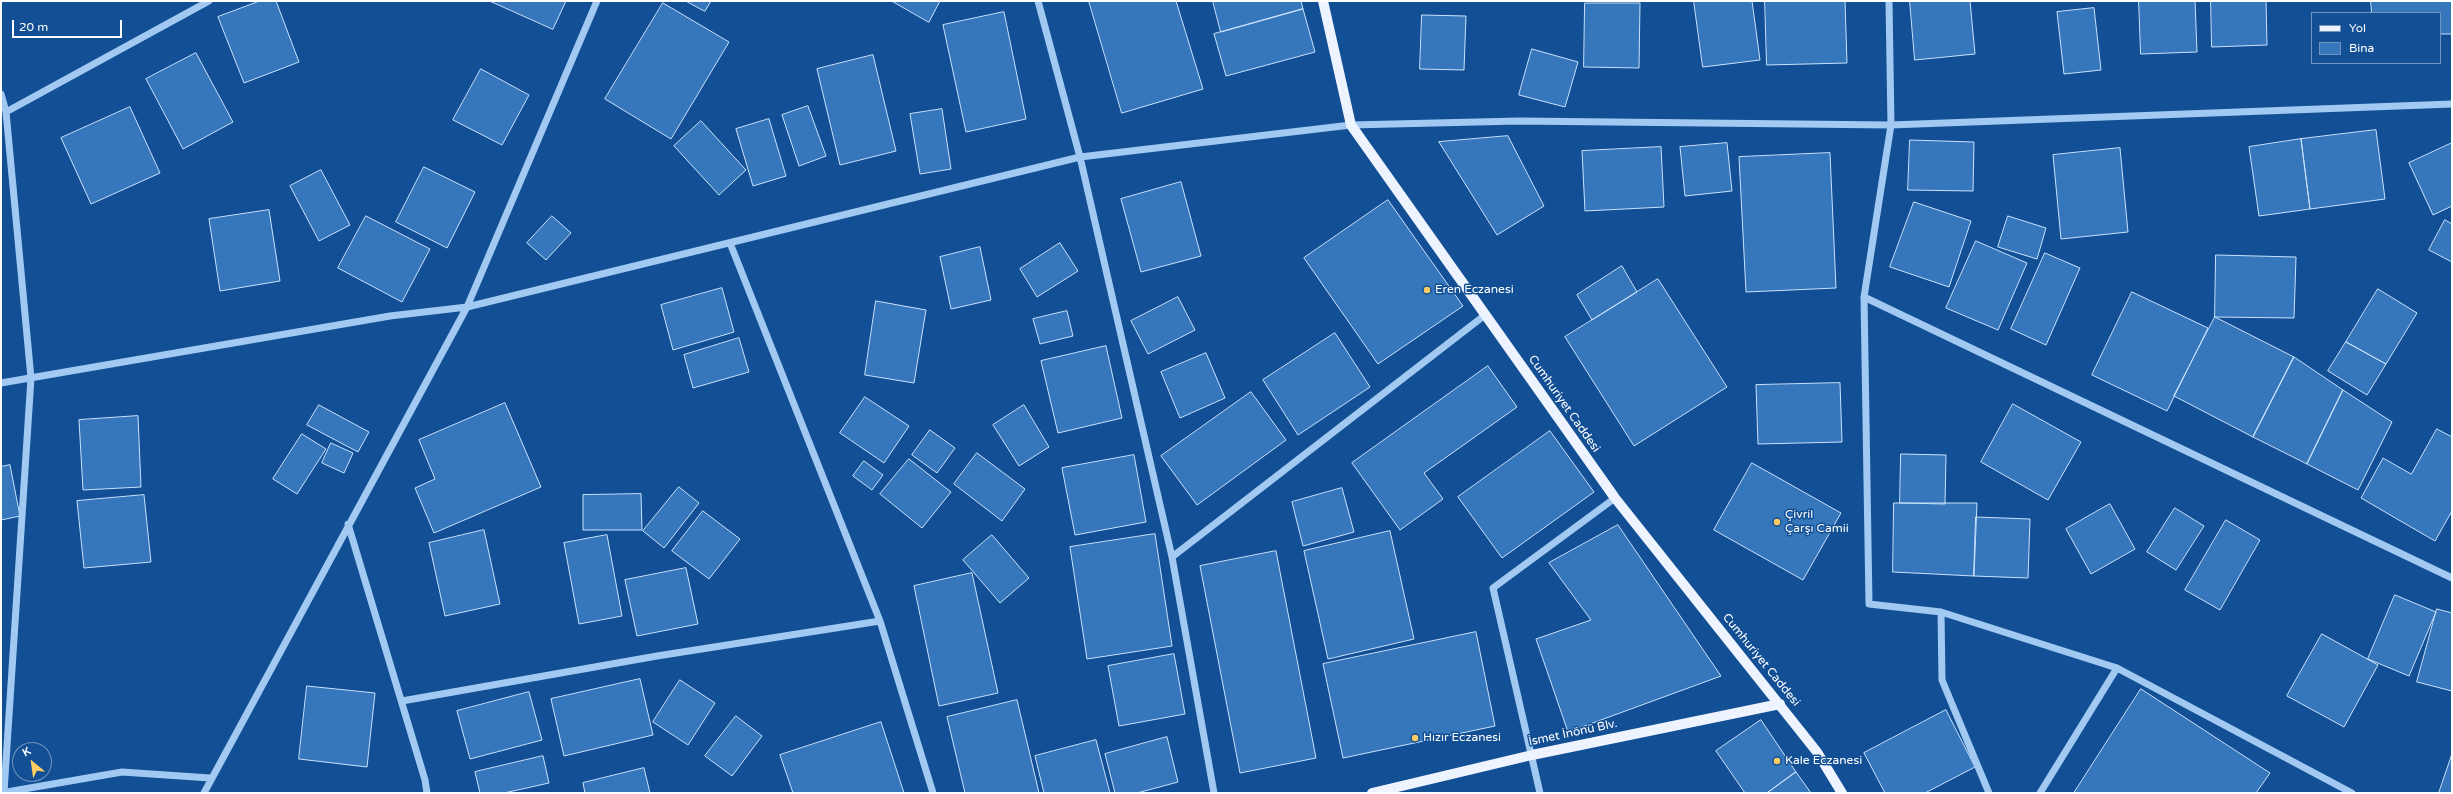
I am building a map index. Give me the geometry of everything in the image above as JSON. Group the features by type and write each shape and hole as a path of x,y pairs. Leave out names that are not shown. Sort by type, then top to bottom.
{"main road":[{"name":"Cumhuriyet Caddesi","path":"1323,1 1351,126 1615,498 1817,752 1842,793"},
{"name":"İsmet İnönü Blv.","path":"1372,793 1532,755 1780,704"}],"street":[{"path":"6,112 209,1"},
{"path":"204,793 210,778 467,307 597,1"},
{"path":"1038,1 1080,156 1172,557 1214,793"},
{"path":"1889,1 1891,125 1864,296 1869,604 1941,612 2117,668 2352,793"},
{"path":"1,94 6,112 31,378 3,793 122,772 210,778"},
{"path":"1,383 390,316 467,307 1080,156 1351,126 1518,121 1891,125 2452,104"},
{"path":"730,243 880,621 933,793"},
{"path":"1864,296 2452,578"},
{"path":"1172,557 1485,315"},
{"path":"1540,793 1493,588 1615,498"},
{"path":"348,524 402,701 427,793"},
{"path":"1941,612 1942,680 1989,793"},
{"path":"402,701 657,656 880,621"},
{"path":"2040,793 2117,668"}],"building":[{"path":"260,1 276,1 299,62 244,83 218,17"},
{"path":"490,1 566,1 553,29"},
{"path":"686,1 711,1 705,11"},
{"path":"892,1 940,1 929,22"},
{"path":"1089,1 1176,1 1203,89 1122,113"},
{"path":"1213,1 1301,1 1303,9 1221,32"},
{"path":"1694,1 1752,1 1760,60 1703,67"},
{"path":"1765,1 1845,1 1847,63 1767,65"},
{"path":"1910,1 1970,1 1975,54 1915,60"},
{"path":"2139,1 2195,1 2197,52 2141,54"},
{"path":"2211,1 2266,1 2267,45 2212,47"},
{"path":"2371,1 2452,1 2452,34 2441,34 2441,12 2372,12"},
{"path":"663,3 729,42 671,139 605,99"},
{"path":"1585,3 1640,3 1639,68 1584,67"},
{"path":"2094,8 2101,70 2064,74 2057,12"},
{"path":"1303,9 1315,52 1226,76 1214,34"},
{"path":"1004,12 1026,119 966,132 943,25"},
{"path":"1422,15 1466,16 1464,70 1420,69"},
{"path":"1532,49 1578,62 1565,107 1519,95"},
{"path":"196,53 233,122 183,149 146,79"},
{"path":"873,55 896,151 840,165 817,69"},
{"path":"481,69 529,95 502,145 453,120"},
{"path":"808,106 826,156 799,166 782,115"},
{"path":"130,107 160,173 91,204 61,138"},
{"path":"942,109 951,169 920,174 910,114"},
{"path":"769,119 786,176 753,186 736,129"},
{"path":"701,121 746,170 719,195 674,146"},
{"path":"2376,130 2385,199 2310,209 2301,139"},
{"path":"1508,136 1544,206 1497,235 1439,142"},
{"path":"2301,139 2310,209 2259,216 2249,147"},
{"path":"1910,140 1974,142 1973,191 1908,190"},
{"path":"1727,143 1732,191 1685,196 1680,147"},
{"path":"2452,143 2452,206 2433,215 2409,163"},
{"path":"1661,147 1664,207 1585,211 1582,151"},
{"path":"2120,148 2128,232 2061,239 2053,155"},
{"path":"1830,153 1836,288 1746,292 1739,157"},
{"path":"424,167 475,192 447,248 396,222"},
{"path":"321,170 350,225 319,241 290,186"},
{"path":"1181,182 1201,256 1141,272 1121,199"},
{"path":"1388,200 1463,306 1378,364 1304,258"},
{"path":"1914,202 1971,221 1949,287 1890,267"},
{"path":"269,210 280,281 220,291 209,219"},
{"path":"366,216 430,249 402,302 338,268"},
{"path":"552,216 571,233 546,260 527,243"},
{"path":"2008,216 2046,228 2037,259 1998,247"},
{"path":"2445,220 2452,224 2452,262 2429,250"},
{"path":"1976,241 2027,263 1998,330 1946,308"},
{"path":"1060,243 1078,271 1037,297 1020,269"},
{"path":"980,247 991,300 951,309 940,257"},
{"path":"2045,253 2080,268 2046,345 2011,329"},
{"path":"2216,255 2296,257 2294,318 2215,317"},
{"path":"1622,266 1637,292 1592,320 1577,295"},
{"path":"1658,279 1727,387 1634,446 1565,337"},
{"path":"722,288 734,332 673,350 661,305"},
{"path":"2378,289 2417,313 2386,364 2346,342"},
{"path":"2132,292 2208,328 2167,411 2092,375"},
{"path":"1178,297 1195,330 1148,354 1131,321"},
{"path":"876,301 926,310 914,383 865,375"},
{"path":"1067,311 1073,336 1040,344 1033,319"},
{"path":"2215,317 2294,357 2253,437 2174,396"},
{"path":"1335,333 1370,387 1298,435 1263,380"},
{"path":"739,338 749,372 693,388 684,355"},
{"path":"2346,342 2386,364 2367,395 2328,371"},
{"path":"1106,346 1122,418 1058,433 1041,361"},
{"path":"1206,353 1225,398 1180,418 1161,372"},
{"path":"2294,357 2343,390 2307,464 2253,437"},
{"path":"1488,366 1517,407 1424,473 1443,499 1400,530 1352,463"},
{"path":"1840,383 1842,442 1758,444 1756,385"},
{"path":"2343,390 2392,422 2358,490 2307,464"},
{"path":"1251,392 1286,440 1197,505 1161,456"},
{"path":"865,397 909,426 884,463 840,433"},
{"path":"505,403 541,487 434,533 415,488 435,479 419,440"},
{"path":"2013,404 2081,442 2048,500 1981,462"},
{"path":"319,405 369,432 358,452 307,425"},
{"path":"1024,405 1049,447 1019,466 993,425"},
{"path":"138,416 141,487 83,490 79,420"},
{"path":"2437,429 2452,437 2452,511 2435,541 2361,498 2383,458 2411,474"},
{"path":"930,430 955,448 937,473 912,455"},
{"path":"1550,431 1594,492 1502,558 1458,497"},
{"path":"302,434 326,449 297,494 273,479"},
{"path":"331,443 353,453 344,473 322,463"},
{"path":"977,453 1025,489 1002,521 954,484"},
{"path":"1901,454 1946,455 1945,504 1900,503"},
{"path":"1134,455 1146,522 1075,535 1062,468"},
{"path":"909,459 951,492 922,528 880,494"},
{"path":"864,461 883,475 872,490 853,476"},
{"name":"Çivril Çarşı Camii","path":"1752,463 1841,513 1803,580 1714,530"},
{"path":"10,465 20,516 1,520 1,467"},
{"path":"679,487 699,503 664,548 643,531"},
{"path":"1342,488 1354,532 1303,546 1292,502"},
{"path":"641,494 642,530 583,530 583,495"},
{"path":"144,495 151,562 84,568 77,501"},
{"path":"1894,503 1977,503 1974,576 1893,572"},
{"path":"2110,504 2135,549 2091,574 2066,529"},
{"path":"2175,508 2204,526 2176,570 2147,552"},
{"path":"703,511 740,539 709,579 672,551"},
{"path":"1976,517 2030,519 2028,578 1974,576"},
{"path":"2226,520 2260,540 2220,610 2185,590"},
{"path":"1618,525 1721,676 1568,732 1536,639 1591,620 1549,563"},
{"path":"484,530 500,604 445,616 429,543"},
{"path":"1390,531 1414,639 1328,659 1304,551"},
{"path":"1155,534 1172,646 1087,659 1070,547"},
{"path":"607,535 622,616 579,624 564,543"},
{"path":"992,535 1029,578 1000,603 963,560"},
{"path":"1276,551 1316,758 1240,773 1200,566"},
{"path":"686,568 698,624 637,636 625,580"},
{"path":"972,573 998,693 939,706 914,586"},
{"path":"2395,595 2436,612 2409,676 2368,659"},
{"path":"2437,609 2452,613 2452,691 2417,682"},
{"path":"1476,632 1495,726 1343,758 1323,664"},
{"path":"2322,634 2378,665 2344,727 2287,696"},
{"path":"1174,654 1185,714 1119,726 1108,666"},
{"path":"640,679 653,735 564,756 551,699"},
{"path":"680,680 715,703 688,745 653,722"},
{"path":"307,686 375,693 367,767 299,759"},
{"path":"2141,689 2270,773 2256,793 2074,793"},
{"path":"529,692 542,740 470,759 457,711"},
{"path":"1017,700 1039,793 965,793 947,717"},
{"path":"1946,710 1975,767 1925,793 1885,793 1864,753"},
{"path":"736,716 762,736 732,776 705,756"},
{"path":"1761,720 1796,772 1767,793 1745,793 1716,751"},
{"path":"881,722 904,793 793,793 780,755"},
{"path":"1167,737 1178,782 1137,793 1115,793 1105,754"},
{"path":"1096,740 1110,793 1044,793 1035,756"},
{"path":"2452,754 2452,793 2439,793"},
{"path":"543,756 549,783 504,793 480,793 475,772"},
{"path":"644,768 650,793 585,793 583,783"},
{"path":"1796,772 1811,793 1767,793"}],"place":[{"name":"Eren Eczanesi","path":"1427,290"},
{"name":"Çivril Çarşı Camii","path":"1777,522"},
{"name":"Hızır Eczanesi","path":"1415,738"},
{"name":"Kale Eczanesi","path":"1777,761"}]}
